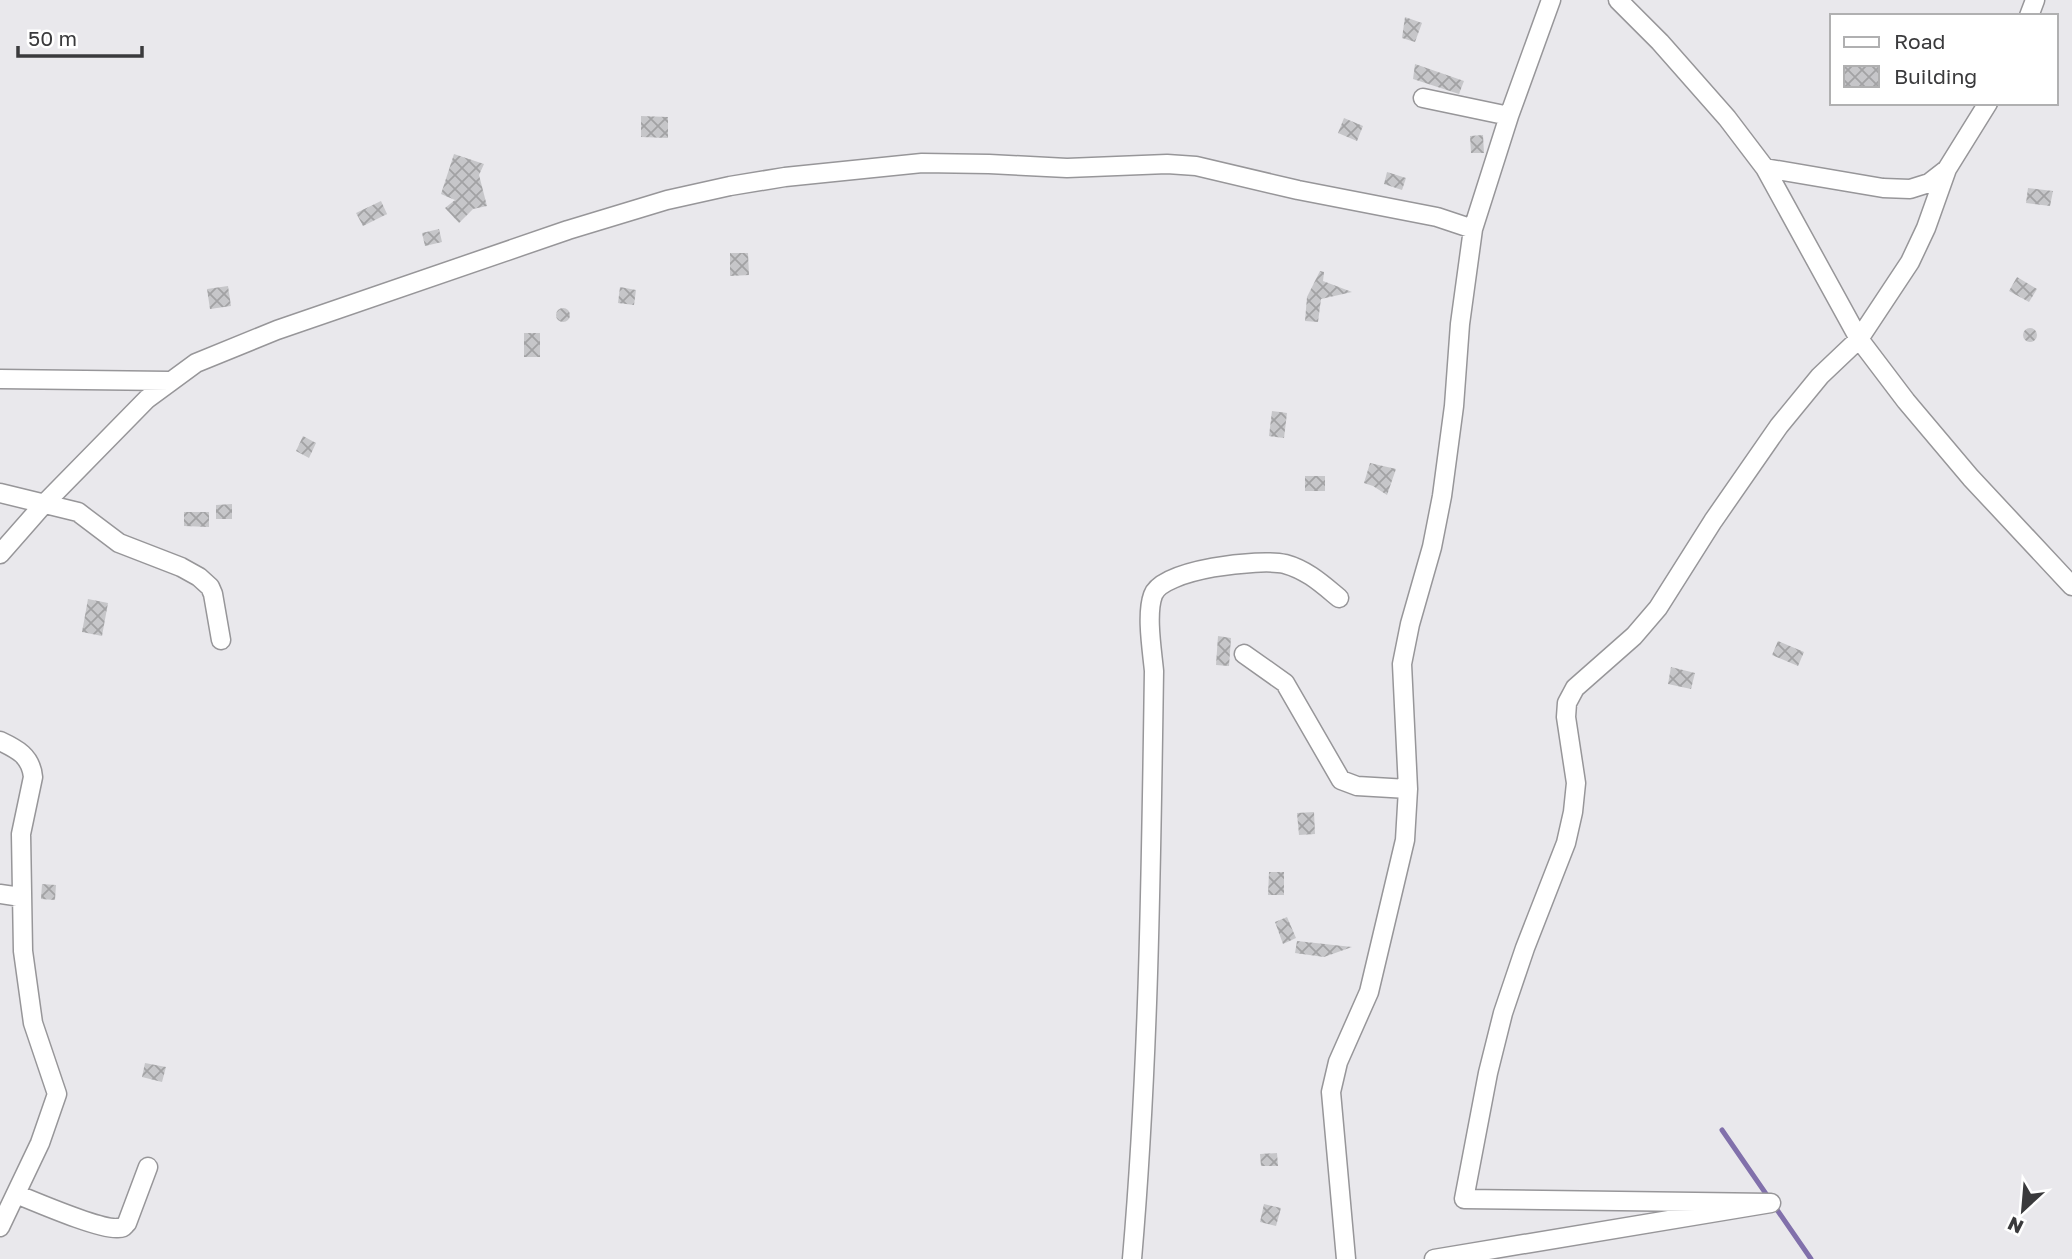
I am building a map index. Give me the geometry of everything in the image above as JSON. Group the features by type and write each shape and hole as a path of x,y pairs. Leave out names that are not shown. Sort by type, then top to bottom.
{"street":[{"path":"1346,1259 1331,1092 1338,1062 1369,992 1405,840 1408,789 1402,664 1442,496 1473,229 1509,116 1552,0"},
{"path":"1618,0 1719,108 1765,168 1859,339 1906,401 1971,478 2072,586"},
{"path":"1423,98 1509,116"},
{"path":"1434,1259 1772,1203 1464,1199 1488,1073 1503,1013 1566,843 1573,812 1576,783 1566,717 1567,704 1574,688 1634,636 1658,608 1713,521 1779,426 1820,376 1859,339 1910,262 1926,228 1947,169 1987,105"},
{"path":"0,554 43,505 147,398 196,363 277,331 568,230 667,200 730,186 785,177 922,163 1067,168 1167,164 1196,166 1298,190 1437,217 1473,229"},
{"path":"1765,168 1883,188 1910,189 1929,183 1947,169"},
{"path":"0,379 169,381"},
{"path":"0,493 79,512 119,543 181,567 204,580 213,594 221,640"},
{"path":"1132,1259 1142,1143 1148,984 1154,671 1150,621 1152,596 1158,586 1171,578 1227,566 1268,562 1284,564 1308,573 1339,598"},
{"path":"1244,654 1285,683 1340,780 1357,786 1408,789"},
{"path":"0,741 27,757 32,768 32,787 21,834 23,951 33,1023 57,1094 40,1143 0,1227"},
{"path":"0,894 21,897"},
{"path":"16,1194 98,1225 123,1228 148,1167"}],"building":[{"path":"1405,17 1422,23 1415,42 1402,38"},
{"path":"1415,64 1464,81 1459,94 1413,79"},
{"path":"641,116 668,117 668,138 641,137"},
{"path":"1344,118 1363,126 1357,141 1338,133"},
{"path":"1483,135 1484,153 1471,153 1470,136"},
{"path":"454,154 484,164 479,175 487,206 473,209 459,223 445,208 455,200 441,194"},
{"path":"1387,172 1406,178 1402,190 1384,184"},
{"path":"2028,188 2053,191 2050,206 2026,203"},
{"path":"381,201 387,214 363,226 356,213"},
{"path":"439,229 442,242 425,246 422,233"},
{"path":"730,253 748,253 749,275 730,276"},
{"path":"1320,271 1324,272 1323,281 1352,292 1321,299 1318,322 1305,321 1307,297"},
{"path":"2017,277 2037,289 2029,302 2009,291"},
{"path":"228,286 231,306 210,309 207,289"},
{"path":"620,287 636,290 634,305 618,303"},
{"path":"563,308 568,310 568,320 563,322 558,320 556,315 558,310"},
{"path":"2030,328 2035,330 2035,340 2030,342 2025,340 2023,335 2025,330"},
{"path":"524,333 540,333 540,357 524,357"},
{"path":"1272,411 1287,413 1284,438 1269,436"},
{"path":"303,436 316,443 309,458 296,451"},
{"path":"1370,463 1396,469 1387,495 1364,483"},
{"path":"1305,476 1325,476 1325,491 1305,491"},
{"path":"232,504 232,519 216,519 216,505"},
{"path":"184,512 209,512 209,527 184,526"},
{"path":"88,599 108,603 102,636 82,632"},
{"path":"1218,636 1231,638 1229,666 1216,665"},
{"path":"1778,641 1804,652 1798,666 1772,655"},
{"path":"1671,667 1695,673 1691,689 1668,684"},
{"path":"1314,812 1315,834 1299,835 1297,813"},
{"path":"1269,872 1284,872 1284,895 1268,895"},
{"path":"42,884 56,885 55,900 41,899"},
{"path":"1287,917 1296,938 1283,944 1275,922"},
{"path":"1297,941 1352,947 1324,957 1295,953"},
{"path":"145,1063 166,1067 162,1082 142,1077"},
{"path":"1277,1153 1278,1166 1261,1166 1260,1154"},
{"path":"1264,1204 1281,1208 1276,1226 1260,1222"}],"waterway":[{"path":"1722,1130 1811,1259"}]}
